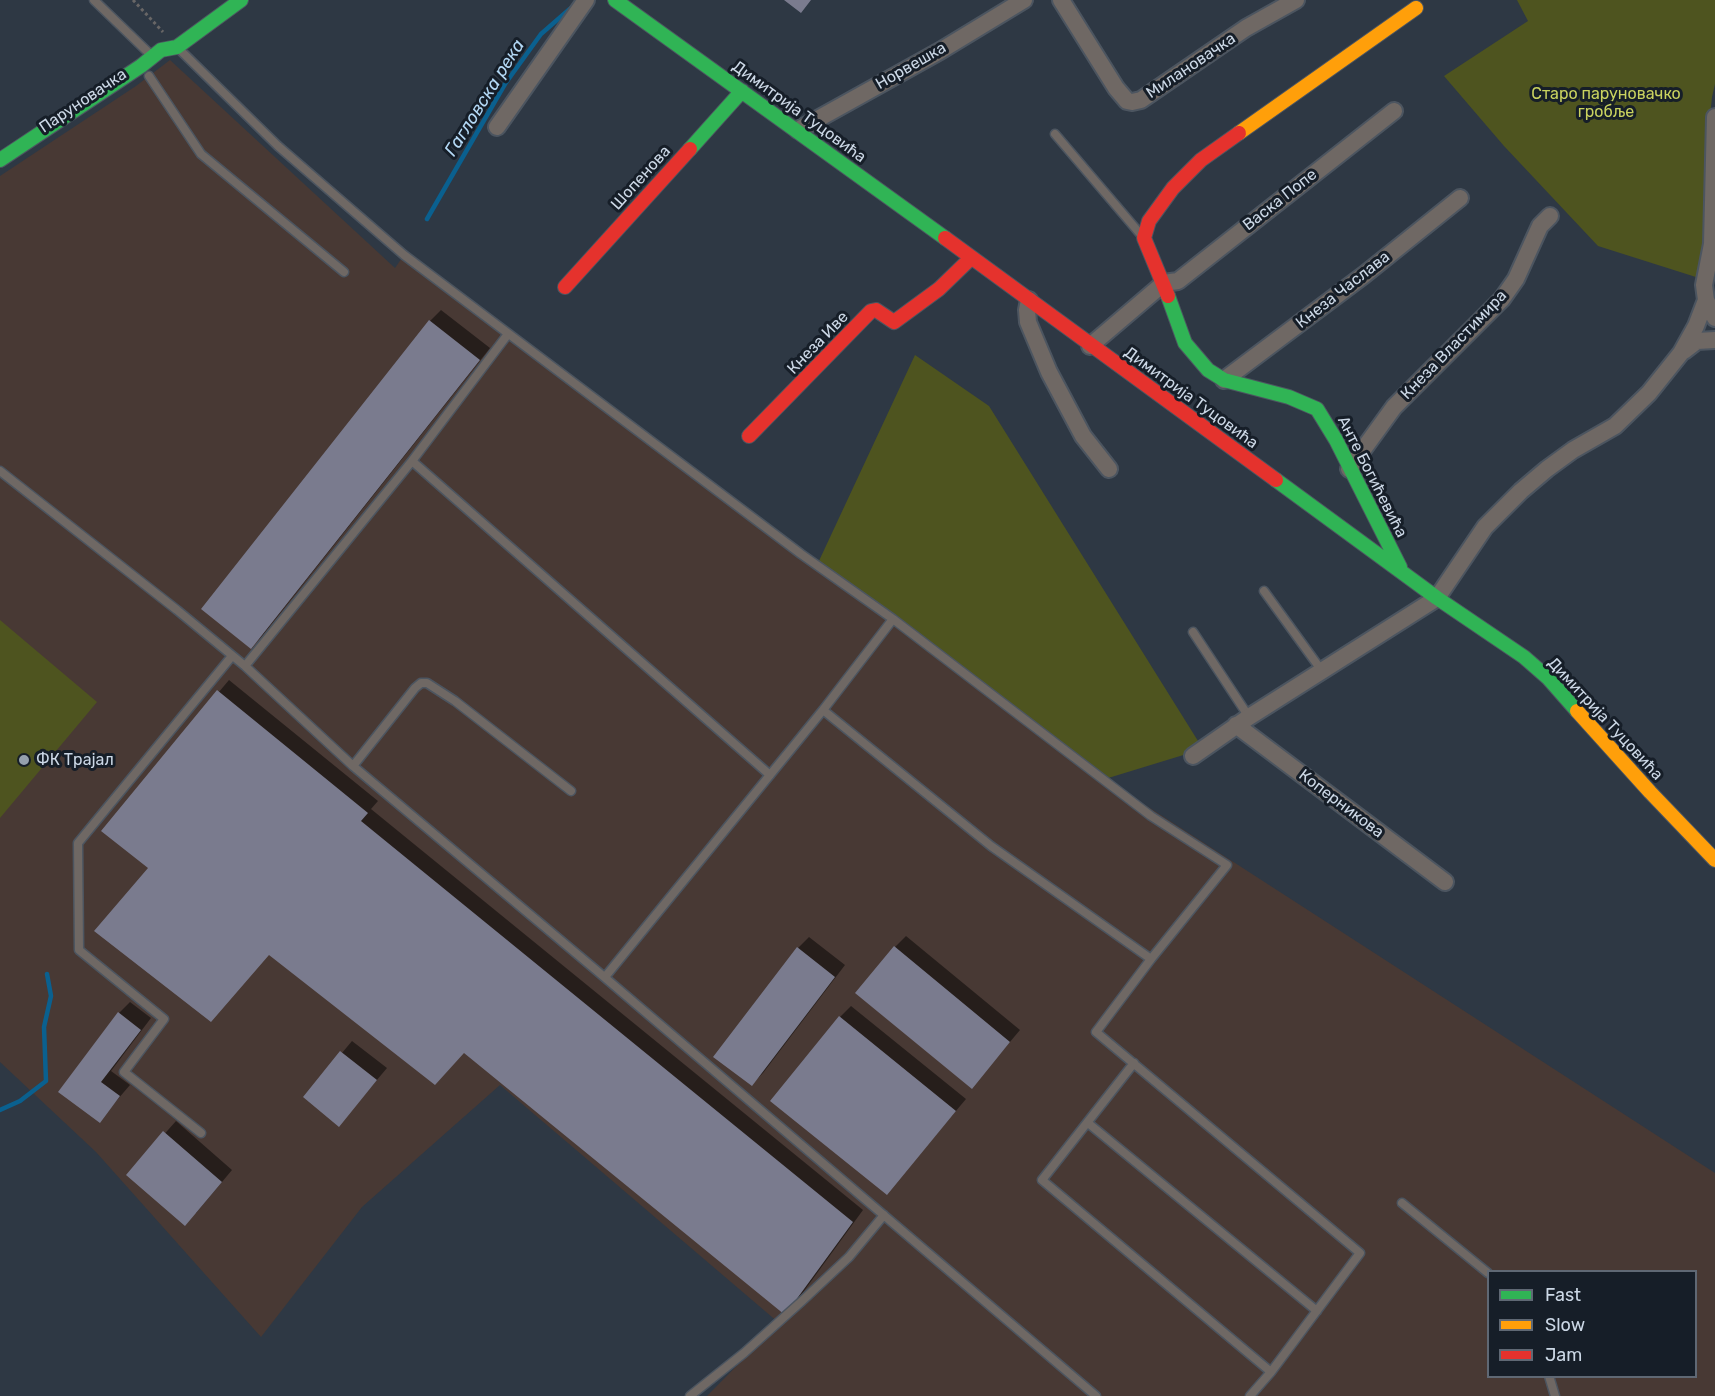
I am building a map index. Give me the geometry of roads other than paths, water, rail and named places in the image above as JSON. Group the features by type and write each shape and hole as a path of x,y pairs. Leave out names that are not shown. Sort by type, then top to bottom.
{"street":[{"name":"Паруновачка","path":"145,71 161,50 177,47 241,0"},
{"path":"497,127 586,0"},
{"name":"Димитрија Туцовића","path":"615,0 798,130 1437,598 1524,657 1548,678 1715,860"},
{"name":"Норвешка","path":"798,130 940,51 1023,0"},
{"name":"Милановачка","path":"1061,0 1116,88 1127,101 1132,102 1141,100 1246,28 1296,0"},
{"path":"1144,238 1149,221 1173,188 1201,160 1416,8"},
{"name":"Паруновачка","path":"5,165 145,71 173,58 177,47"},
{"name":"Шопенова","path":"565,287 742,91"},
{"name":"Васка Попе","path":"1090,346 1164,283 1178,281 1394,111"},
{"path":"1715,117 1712,244 1704,285 1706,300 1715,318"},
{"name":"Паруновачка","path":"5,165 49,144"},
{"name":"Кнеза Часлава","path":"1224,380 1364,275 1460,198"},
{"name":"Кнеза Властимира","path":"1349,469 1394,406 1502,299 1516,279 1540,226 1550,216"},
{"name":"Анте Богићевића","path":"1144,238 1164,283 1185,343 1192,353 1208,370 1224,380 1289,397 1317,409 1336,440 1403,572"},
{"name":"Кнеза Иве","path":"748,436 871,311 876,310 894,322 939,289 971,258"},
{"path":"1029,300 1028,322 1049,372 1083,436 1109,469"},
{"path":"1193,756 1243,721 1437,598 1485,527 1521,491 1573,450 1616,426 1649,393 1681,353 1696,326 1706,300"},
{"path":"1681,353 1697,341 1715,340"},
{"name":"Коперникова","path":"1243,721 1445,882"}],"lane":[{"path":"94,0 201,154 344,272"},
{"path":"177,47 278,147 404,255 801,554 893,619 1151,816 1227,865 1096,1032 1360,1253 1271,1372 1250,1396"},
{"name":"Анте Богићевића","path":"1055,134 1144,238"},
{"path":"244,666 412,462 508,334"},
{"path":"412,462 770,775"},
{"path":"0,471 177,610 244,666 353,766 1096,1396"},
{"path":"1263,591 1322,671"},
{"path":"605,978 823,710 893,619"},
{"name":"Коперникова","path":"1193,632 1243,721"},
{"path":"201,1132 124,1072 164,1019 79,950 78,843 232,656"},
{"path":"353,766 415,688 421,683 427,683 455,701 571,791"},
{"path":"823,710 991,846 1151,959"},
{"path":"1134,1063 1042,1180 1271,1372"},
{"path":"1088,1123 1317,1311"},
{"path":"1402,1203 1487,1272"},
{"path":"690,1396 744,1353 802,1301 849,1257 884,1215"},
{"path":"1549,1378 1555,1396"}],"waterway":[{"name":"Гагловска река","path":"427,219 505,84 541,34 572,7"},
{"name":"Гагловска река","path":"0,1110 20,1101 46,1081 44,1027 51,996 47,974"}],"place":[{"name":"ФК Трајал","path":"24,760"}],"park label":[{"name":"Старо паруновачко гробље","path":"1606,103"}]}
